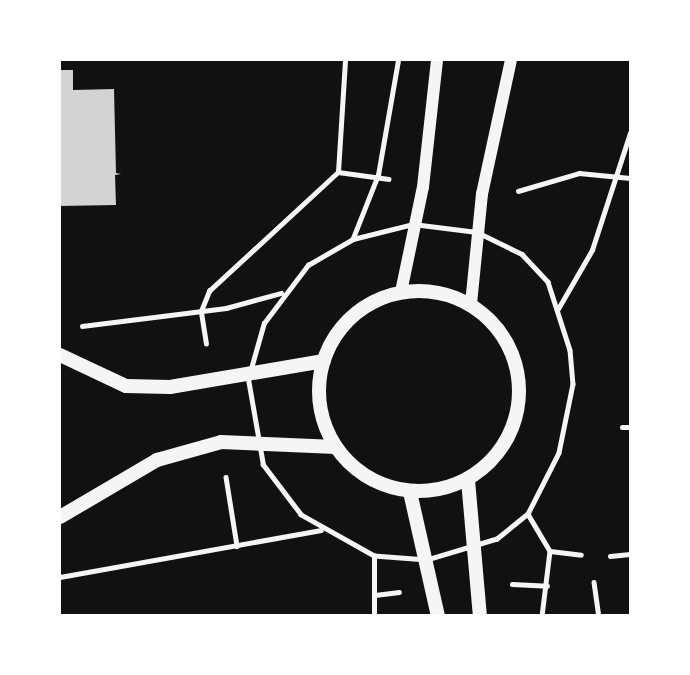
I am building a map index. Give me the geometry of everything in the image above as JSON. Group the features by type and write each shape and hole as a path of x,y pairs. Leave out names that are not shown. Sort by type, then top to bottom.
{"main road":[{"path":"430,291 471,304 510,349 519,408 492,461 468,480 410,492 381,485 336,447 323,420 324,361 332,341 361,309 401,292 430,291"},
{"path":"60,355 126,386 248,379 324,361"},
{"path":"60,517 157,460 255,440 336,447"},
{"path":"468,480 480,615"},
{"path":"410,492 438,615"}],"street":[{"path":"401,292 418,224 437,60"},
{"path":"471,304 477,232 511,60"}],"lane":[{"path":"622,427 631,427"},
{"path":"610,556 631,554"}],"path":[{"path":"338,172 345,60"},
{"path":"353,239 378,175 398,60"},
{"path":"558,309 592,250 631,132"},
{"path":"616,178 631,178"},
{"path":"374,615 374,556 322,530 285,498 255,440 248,379 281,293 308,265 353,239 418,224 477,232 522,254 548,282 558,309 573,384 559,453 528,514 550,551 542,615"},
{"path":"70,330 226,308 281,293"},
{"path":"60,577 322,530"},
{"path":"592,568 599,615"}],"building":[{"path":"60,70 73,70 73,90 114,89 116,173 121,174 115,175 116,205 60,206"}]}
